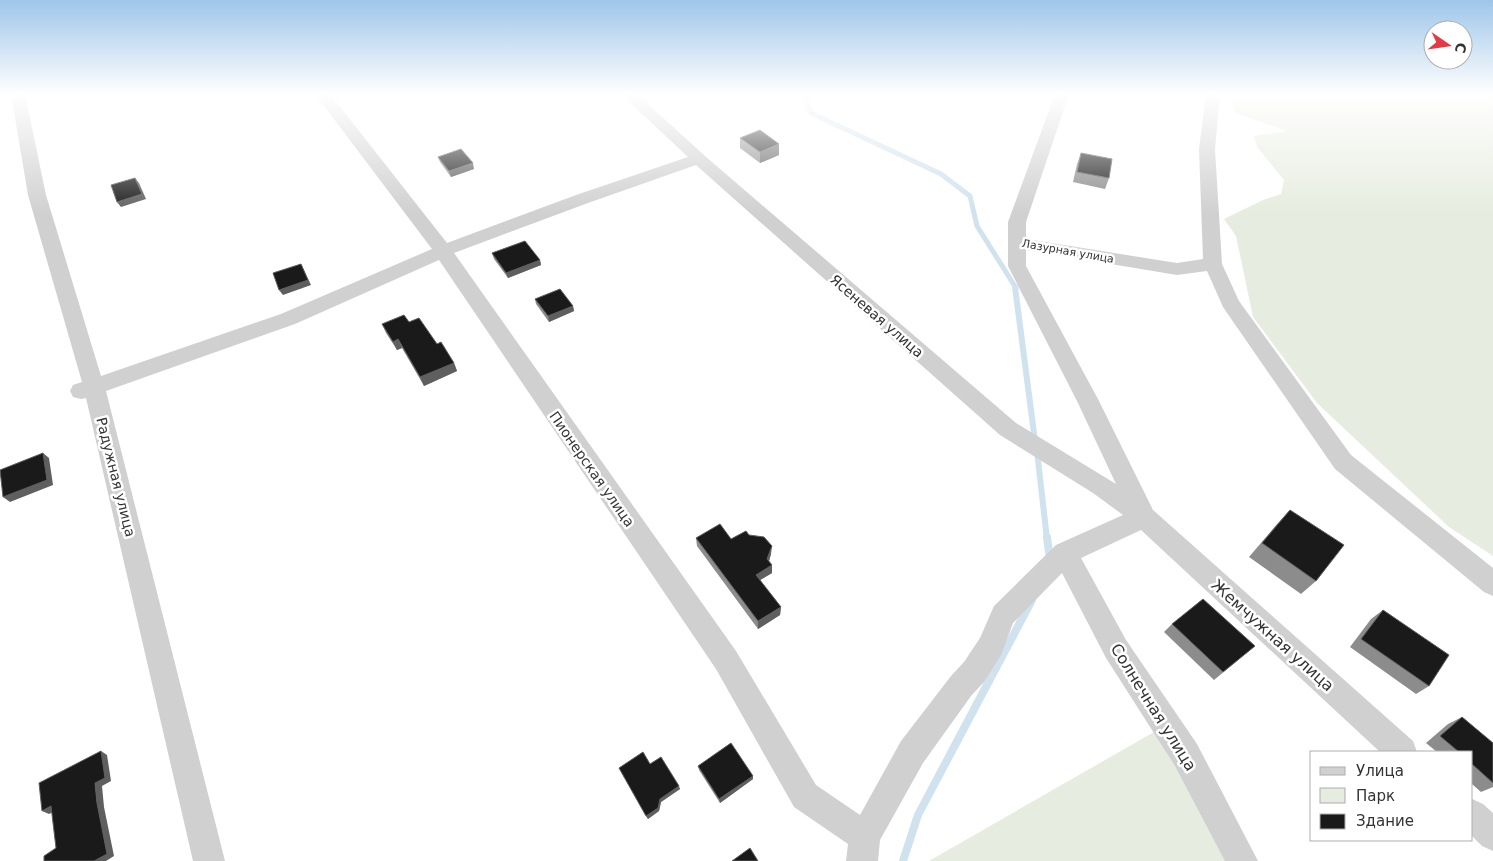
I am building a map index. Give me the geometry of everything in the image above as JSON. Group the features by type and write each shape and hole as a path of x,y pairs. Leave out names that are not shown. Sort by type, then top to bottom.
{"street":[{"name":"Радужная улица","path":"26,134 37,195 209,861"},
{"name":"Пионерская улица","path":"353,134 442,251 726,660 804,796 864,849"},
{"name":"Ясеневая улица","path":"671,134 1008,430 1101,486 1144,517"},
{"name":"Лазурная улица","path":"1048,134 1017,222 1017,243 1177,269 1213,264"},
{"path":"1209,134 1207,149 1213,264 1235,310 1343,462 1493,584"},
{"path":"87,389 288,319 442,251 582,199 698,159"},
{"path":"864,849 912,752 961,686 974,672 991,646 1003,615 1065,553 1144,517 1088,402 1017,266 1017,243"},
{"name":"Жемчужная улица","path":"1144,517 1401,751"},
{"name":"Солнечная улица","path":"1065,553 1116,649 1186,755 1242,861"},
{"path":"1473,816 1493,835"}],"green space":[{"path":"1266,134 1493,134 1493,556 1449,527 1317,403 1253,317 1236,236 1224,219 1263,200 1281,194 1284,180 1257,147 1254,136"},
{"path":"1154,732 1184,767 1232,861 929,861"}],"building":[{"path":"750,134 766,134 779,144 760,152 740,138"},
{"path":"461,149 473,163 449,171 438,157"},
{"path":"1081,153 1112,159 1109,178 1077,172"},
{"path":"135,178 142,194 117,202 111,185"},
{"path":"525,241 540,260 506,273 492,253"},
{"path":"301,264 308,280 279,290 273,273"},
{"path":"560,289 573,306 548,316 535,299"},
{"path":"404,315 409,322 419,318 437,344 441,342 454,363 420,377 398,339 393,342 382,324"},
{"path":"43,453 47,480 3,497 0,470"},
{"path":"1290,510 1344,545 1316,581 1262,543"},
{"path":"720,524 731,539 746,531 749,535 764,537 772,546 767,559 772,565 756,575 781,607 758,621 696,538"},
{"path":"1203,599 1255,646 1223,672 1172,624"},
{"path":"1383,610 1449,655 1429,686 1361,639"},
{"path":"1462,717 1493,743 1493,783 1473,765 1473,751 1458,751 1440,736"},
{"path":"731,743 753,776 719,799 698,766"},
{"path":"101,751 105,778 95,783 107,854 94,861 44,861 44,856 56,848 51,806 42,811 39,783"},
{"path":"643,752 650,764 661,757 679,786 660,799 658,808 646,816 619,768"},
{"path":"750,848 758,861 732,861"}],"waterway":[{"path":"856,134 941,174 970,196 977,226 1016,288"},
{"path":"1015,287 1035,441"},
{"path":"1037,451 1047,539"},
{"path":"1047,537 1050,560"},
{"path":"903,861 918,815 1032,600"}]}
